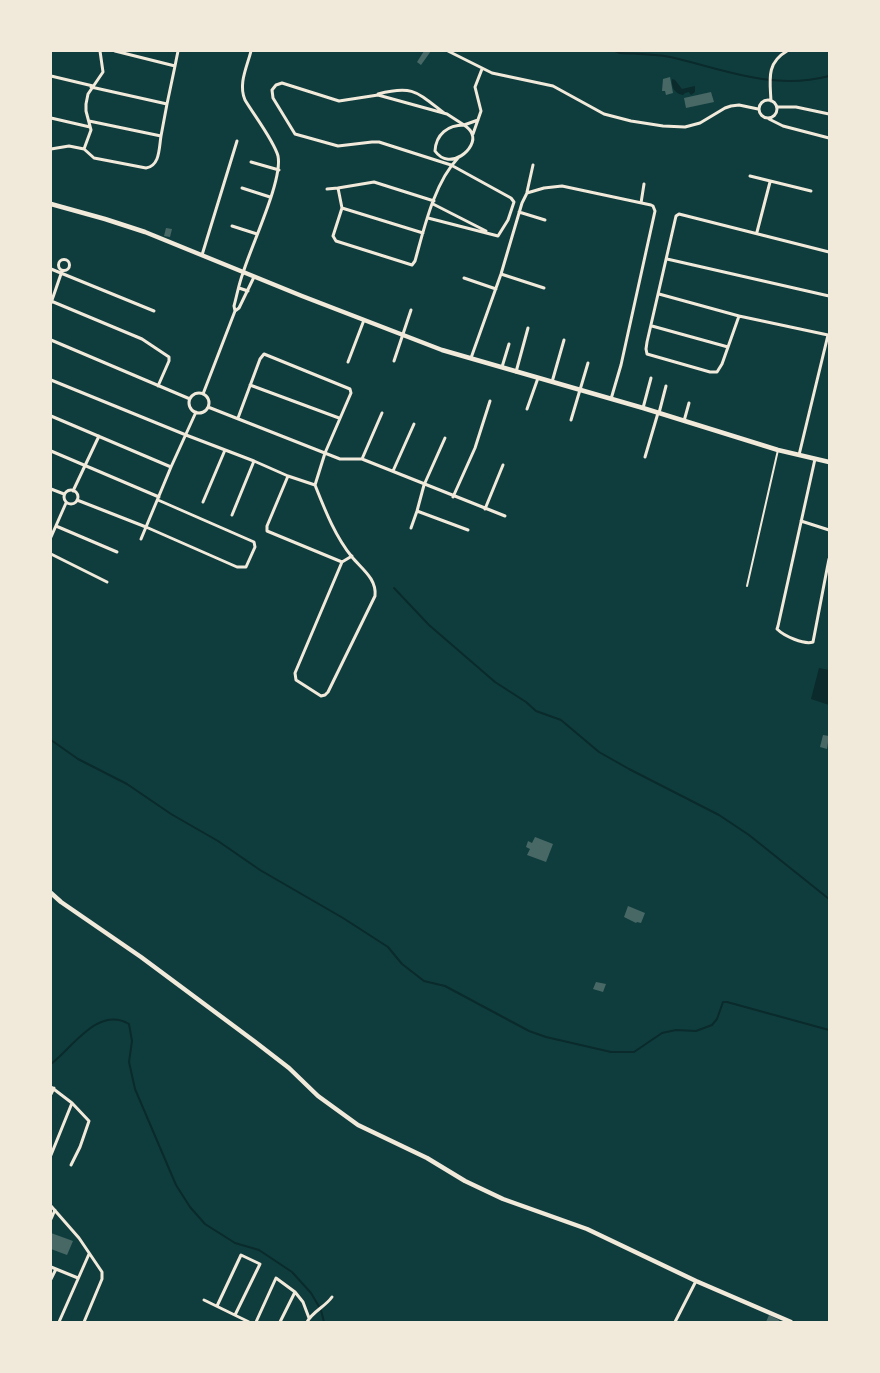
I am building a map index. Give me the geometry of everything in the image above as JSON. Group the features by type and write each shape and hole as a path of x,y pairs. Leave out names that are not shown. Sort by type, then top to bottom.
{"street":[{"path":"84,149 90,135 86,104 92,86 100,79 103,72 100,52 94,51"},
{"path":"115,51 175,66"},
{"path":"51,149 69,146 84,149 94,158 152,168 156,164 178,51"},
{"path":"235,312 234,306 243,272 278,170 278,156 242,93 251,51"},
{"path":"448,51 482,69 515,79 553,86 612,117 677,128 692,126 731,106 739,105 758,109"},
{"path":"769,119 776,114 777,107 772,101 770,83 774,62 787,51"},
{"path":"338,188 342,208 333,236 336,242 412,265 415,261 434,202 448,169 469,149 473,139 472,134 481,111 475,87 482,69"},
{"path":"51,76 167,104"},
{"path":"428,218 496,236 500,235 508,220 514,202 451,165 430,157 376,141 338,146 295,134 272,94 276,85 282,83 339,100 401,89 412,90 464,125 472,134"},
{"path":"378,94 448,115"},
{"path":"772,101 764,101 760,104 758,109 761,116 783,126 829,138"},
{"path":"777,107 796,106 829,114"},
{"path":"448,115 451,124 449,128"},
{"path":"51,118 90,127"},
{"path":"430,157 435,151 437,139 449,128 478,120"},
{"path":"89,121 161,136"},
{"path":"202,255 237,141"},
{"path":"435,151 442,158 448,169"},
{"path":"442,158 450,160 458,158"},
{"path":"251,162 278,170"},
{"path":"471,358 501,274 508,244 527,192 533,165"},
{"path":"750,176 811,191"},
{"path":"327,189 374,182 434,202 493,235"},
{"path":"756,232 770,182"},
{"path":"640,203 644,184"},
{"path":"527,192 562,186 654,206 655,211 621,365 611,399"},
{"path":"242,188 270,197"},
{"path":"51,204 113,221 402,336 502,368 643,408 778,450 829,462"},
{"path":"342,208 423,233"},
{"path":"519,212 545,220"},
{"path":"739,316 719,371 710,372 649,356 646,350 676,216 679,214 756,232 829,252"},
{"path":"232,226 257,234"},
{"path":"667,259 829,296"},
{"path":"51,269 154,311"},
{"path":"62,272 51,301 142,339 168,358 169,361 158,386"},
{"path":"501,274 544,288"},
{"path":"203,394 235,312 239,308 254,277"},
{"path":"464,278 496,289"},
{"path":"239,288 248,291"},
{"path":"659,294 739,316 828,335"},
{"path":"394,360 411,310"},
{"path":"348,362 364,320"},
{"path":"652,326 728,346"},
{"path":"516,372 528,328"},
{"path":"799,455 829,330"},
{"path":"51,340 190,399"},
{"path":"552,382 564,340"},
{"path":"502,368 509,344"},
{"path":"238,418 264,354 268,354 350,389 351,393 325,452 315,485 336,532 373,582 375,596 328,692 321,696 296,680 294,676 342,562 352,556"},
{"path":"571,420 588,364"},
{"path":"527,409 538,378"},
{"path":"643,408 651,378"},
{"path":"51,380 288,476 315,485"},
{"path":"250,385 339,418"},
{"path":"645,457 666,386"},
{"path":"196,394 203,394 209,399 208,407 203,412 196,412 190,408 190,399 196,394"},
{"path":"453,497 476,448 490,401"},
{"path":"684,421 689,403"},
{"path":"208,407 340,459 362,459 453,497 505,516"},
{"path":"141,539 196,412"},
{"path":"362,459 382,413"},
{"path":"51,416 171,467"},
{"path":"394,471 414,424"},
{"path":"73,491 99,436"},
{"path":"410,528 424,485 445,438"},
{"path":"203,502 225,450"},
{"path":"51,451 252,541 255,547 246,567 242,568 146,526 77,500"},
{"path":"815,459 777,630 782,634 809,644 813,642 829,558"},
{"path":"232,514 254,461"},
{"path":"486,509 503,465"},
{"path":"288,476 267,526 267,531 342,562"},
{"path":"51,489 64,494"},
{"path":"64,494 73,491"},
{"path":"73,491 77,496 77,500"},
{"path":"51,537 66,503 64,494"},
{"path":"66,503 73,504 77,500"},
{"path":"417,511 468,530"},
{"path":"801,521 829,530"},
{"path":"56,526 117,552"},
{"path":"51,554 107,582"},
{"path":"51,893 261,1046 289,1068 318,1096 358,1125 426,1158 489,1193 587,1229 696,1281 791,1322"},
{"path":"51,1094 52,1087"},
{"path":"52,1087 88,1118 89,1123 71,1165"},
{"path":"51,1154 72,1103"},
{"path":"51,1206 72,1229 101,1270 102,1276 84,1322"},
{"path":"51,1219 55,1210"},
{"path":"59,1322 89,1253"},
{"path":"217,1306 241,1255 260,1264 235,1315"},
{"path":"51,1268 78,1278"},
{"path":"51,1280 56,1269"},
{"path":"256,1322 276,1278 288,1285 303,1302 309,1321"},
{"path":"675,1322 696,1281"},
{"path":"280,1322 295,1292"},
{"path":"309,1321 313,1314 332,1297"},
{"path":"204,1300 249,1322"}],"lane":[{"path":"747,586 778,450"}],"water":[{"path":"672,79 682,89 695,86 695,92 691,95 689,92 683,95 676,92"},
{"path":"819,668 829,670 829,705 811,699"}],"building":[{"path":"424,51 431,51 421,65 417,62"},
{"path":"670,77 673,93 666,95 665,91 662,91 663,79"},
{"path":"711,92 714,102 686,108 684,98"},
{"path":"166,228 172,229 170,237 164,236"},
{"path":"823,735 829,736 827,749 820,747"},
{"path":"535,837 553,844 546,862 527,855 530,849 526,847 528,841 532,843"},
{"path":"628,906 645,913 641,923 636,923 624,917"},
{"path":"596,982 606,984 603,992 593,989"},
{"path":"51,1233 73,1241 67,1255 51,1249"},
{"path":"769,1315 779,1320 779,1322 766,1322"}],"waterway":[{"path":"615,51 670,57 748,77 768,80 808,80 829,76"},
{"path":"394,588 429,625 495,682 526,702 536,711 561,720 599,752 719,815 749,835 829,899"},
{"path":"51,740 78,759 127,784 171,814 218,841 260,870 343,918 388,947 402,964 424,981 445,986 529,1031 546,1037 611,1052 634,1052 662,1033 676,1030 696,1031 712,1025 717,1019 723,1002 829,1030"},
{"path":"51,1064 96,1024 107,1020 118,1020 129,1024 132,1041 129,1062 135,1089 176,1185 190,1207 205,1224 235,1243 259,1250 292,1272 311,1293 321,1310 324,1322"}]}
